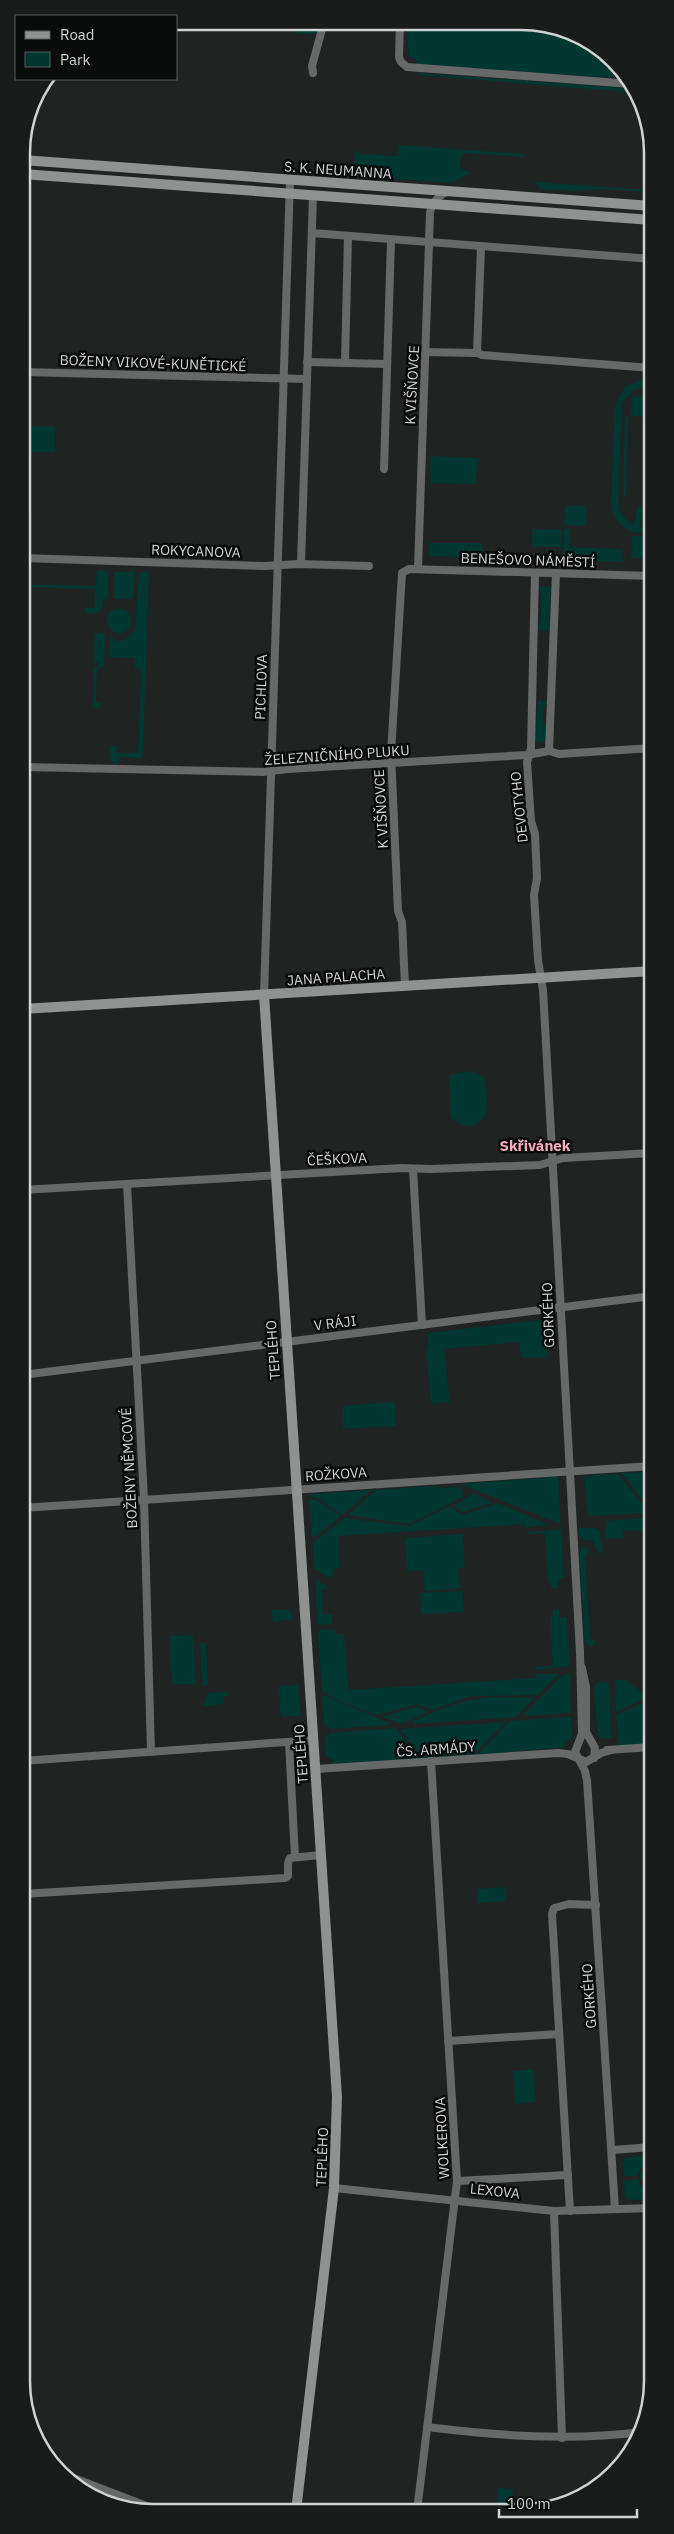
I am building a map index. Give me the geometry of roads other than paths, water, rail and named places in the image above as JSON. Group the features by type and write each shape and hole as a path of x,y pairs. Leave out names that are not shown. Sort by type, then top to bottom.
{"main road":[{"name":"S. K. NEUMANNA","path":"30,161 644,205"},
{"name":"S. K. NEUMANNA","path":"30,175 644,219"},
{"name":"JANA PALACHA","path":"30,1009 644,972"},
{"name":"TEPLÉHO","path":"264,995 337,2097 334,2188 297,2504"}],"street":[{"path":"313,73 312,66 322,30"},
{"path":"400,30 399,57 401,62 407,67 622,83"},
{"name":"PICHLOVA","path":"264,995 290,180"},
{"path":"433,204 440,196 450,191"},
{"path":"301,564 313,196"},
{"name":"K VIŠŇOVCE","path":"418,569 428,243 430,210 433,204"},
{"path":"312,233 644,258"},
{"path":"345,363 348,236"},
{"path":"384,469 391,240"},
{"path":"476,353 482,247"},
{"path":"425,352 476,353 644,368"},
{"path":"308,362 387,364"},
{"name":"BOŽENY VIKOVÉ-KUNĚTICKÉ","path":"30,372 283,379"},
{"path":"283,379 307,379"},
{"name":"ROKYCANOVA","path":"30,558 370,566"},
{"name":"BENEŠOVO NÁMĚSTÍ","path":"404,571 418,569 644,576"},
{"name":"K VIŠŇOVCE","path":"404,571 400,584 392,763 398,910 402,922 405,986"},
{"name":"DEVOTYHO","path":"535,573 530,749 526,755 530,821 535,834 538,878 534,895 541,978"},
{"path":"549,751 556,573"},
{"name":"ŽELEZNIČNÍHO PLUKU","path":"30,767 271,772 288,769 526,755 549,751 559,754 644,749"},
{"name":"GORKÉHO","path":"541,978 580,1652 579,1687 582,1730 575,1752 586,1771 587,1780 615,2209"},
{"name":"ČEŠKOVA","path":"30,1190 275,1175 540,1165 572,1157 644,1152"},
{"path":"413,1169 422,1325"},
{"name":"BOŽENY NĚMCOVÉ","path":"127,1184 144,1499 151,1752"},
{"name":"V RÁJI","path":"30,1374 644,1297"},
{"name":"ROŽKOVA","path":"30,1507 644,1466"},
{"name":"GORKÉHO","path":"580,1652 586,1687 586,1732 596,1751 588,1770 587,1780"},
{"path":"30,1760 314,1740"},
{"name":"ČS. ARMÁDY","path":"558,1753 585,1741 599,1748 612,1750 644,1748"},
{"path":"289,1742 295,1857"},
{"name":"ČS. ARMÁDY","path":"316,1769 558,1753 568,1754 586,1762 612,1750"},
{"name":"WOLKEROVA","path":"418,2504 457,2181 431,1761"},
{"path":"30,1894 285,1878 288,1875 289,1859 321,1855"},
{"path":"570,2211 552,1914 554,1908 563,1904 596,1906"},
{"path":"448,2041 559,2034"},
{"path":"612,2150 644,2148"},
{"path":"457,2181 568,2175"},
{"name":"LEXOVA","path":"334,2188 554,2211 644,2208"},
{"path":"554,2211 562,2438"},
{"path":"427,2427 519,2437 562,2438 632,2433"},
{"path":"80,2481 139,2503"}],"district":[{"name":"Skřivánek","path":"535,1145"}]}
